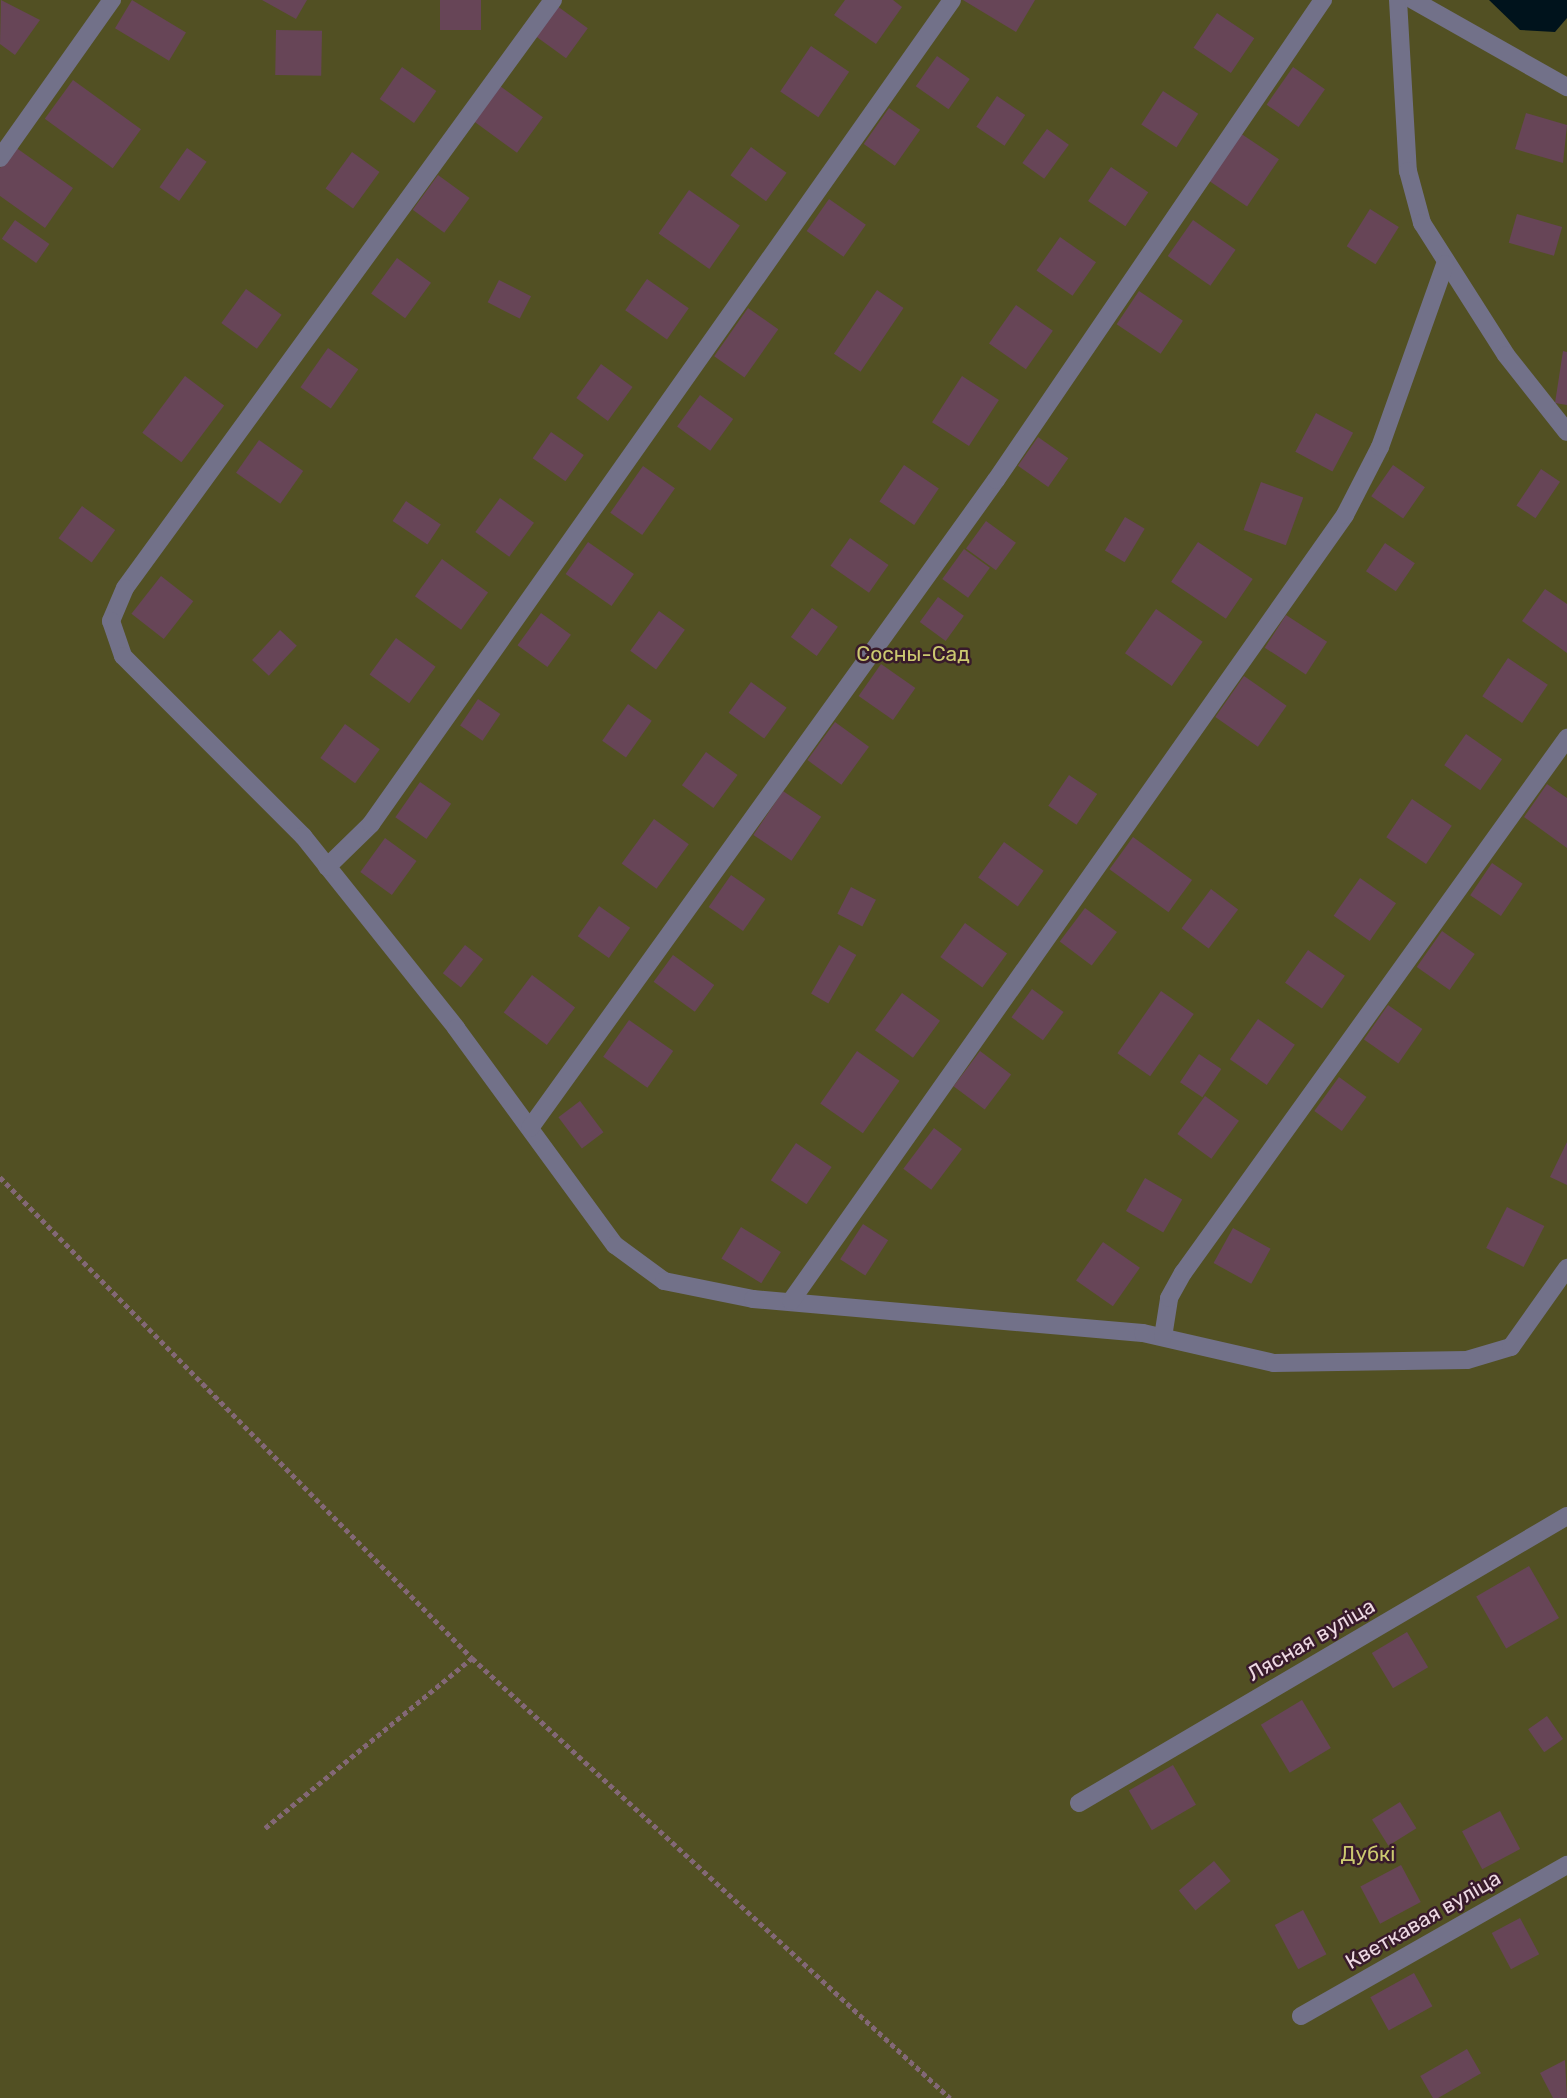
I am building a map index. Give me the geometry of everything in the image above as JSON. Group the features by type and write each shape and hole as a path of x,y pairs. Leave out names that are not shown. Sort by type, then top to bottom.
{"street":[{"path":"0,158 112,0"},
{"path":"553,0 125,588 111,621 123,656 327,867 530,1128 615,1245 642,1267 696,1292 1163,1337 1274,1363 1492,1357 1511,1347 1567,1268"},
{"path":"327,867 370,824 952,0"},
{"path":"530,1128 996,480 1323,0"},
{"path":"1398,0 1408,171 1422,223 1446,264 1567,432"},
{"path":"1413,0 1567,88"},
{"path":"791,1301 1345,515 1380,447 1446,264"},
{"path":"1163,1337 1169,1298 1183,1273 1567,738"},
{"name":"Лясная вуліца","path":"1079,1803 1567,1516"},
{"name":"Кветкавая вуліца","path":"1301,2016 1567,1865"}],"path":[{"path":"0,1177 472,1658 950,2098"},
{"path":"265,1828 472,1658"}],"green space":[{"path":"0,0 1567,0 1567,2098 0,2098"}],"water":[{"path":"1489,0 1567,0 1567,18 1555,32 1520,30"}],"building":[{"path":"1,0 40,20 15,55 0,44"},
{"path":"132,0 186,32 169,61 115,28"},
{"path":"262,0 307,0 296,19"},
{"path":"440,0 481,0 481,30 440,30"},
{"path":"845,0 893,0 902,7 876,44 834,15"},
{"path":"963,0 1035,0 1016,32"},
{"path":"553,3 588,28 566,58 531,33"},
{"path":"1217,13 1254,38 1231,73 1194,48"},
{"path":"276,30 322,31 321,76 275,75"},
{"path":"811,46 849,72 818,117 780,92"},
{"path":"937,56 970,79 949,109 916,86"},
{"path":"402,67 436,91 414,123 380,99"},
{"path":"1293,67 1325,89 1299,127 1267,105"},
{"path":"73,80 141,129 113,168 45,119"},
{"path":"500,86 543,117 517,153 474,122"},
{"path":"1163,91 1198,114 1176,147 1141,125"},
{"path":"997,96 1025,115 1004,146 976,127"},
{"path":"889,108 920,130 895,166 864,144"},
{"path":"1526,113 1567,125 1563,163 1515,149"},
{"path":"1047,129 1069,145 1044,179 1022,163"},
{"path":"1240,133 1279,159 1247,207 1208,180"},
{"path":"15,147 73,188 45,228 0,196 0,168"},
{"path":"751,147 787,173 766,201 730,175"},
{"path":"187,148 207,162 179,201 159,187"},
{"path":"352,152 380,172 353,208 326,188"},
{"path":"1111,167 1148,192 1125,226 1088,201"},
{"path":"438,175 470,198 444,233 413,210"},
{"path":"689,190 740,226 709,269 659,233"},
{"path":"829,199 866,225 843,257 807,231"},
{"path":"1370,209 1399,227 1376,264 1347,246"},
{"path":"1517,214 1562,227 1554,256 1509,243"},
{"path":"15,220 49,244 36,263 2,239"},
{"path":"1193,220 1236,250 1210,286 1168,256"},
{"path":"1060,237 1096,262 1073,296 1036,271"},
{"path":"397,258 431,283 405,318 371,294"},
{"path":"647,279 689,308 667,339 625,310"},
{"path":"499,280 531,296 520,319 488,302"},
{"path":"246,289 282,315 257,349 221,323"},
{"path":"877,290 904,308 860,372 834,354"},
{"path":"1139,291 1183,321 1161,354 1117,324"},
{"path":"1016,305 1053,331 1026,369 989,344"},
{"path":"748,308 778,329 744,378 714,356"},
{"path":"328,348 358,369 331,409 300,387"},
{"path":"1563,351 1567,352 1567,405 1555,403"},
{"path":"601,364 633,387 608,421 576,398"},
{"path":"185,376 224,405 181,462 142,433"},
{"path":"962,376 999,400 969,446 932,422"},
{"path":"700,395 733,419 710,451 677,427"},
{"path":"1316,413 1353,433 1332,472 1295,452"},
{"path":"551,432 584,455 565,481 533,458"},
{"path":"1038,437 1068,458 1048,487 1018,466"},
{"path":"259,440 303,471 280,504 236,473"},
{"path":"904,465 939,488 914,525 879,501"},
{"path":"1393,465 1425,487 1403,518 1371,496"},
{"path":"643,466 675,488 642,535 610,513"},
{"path":"1541,469 1560,482 1535,518 1516,505"},
{"path":"1261,482 1303,497 1286,545 1244,530"},
{"path":"500,498 534,523 509,557 475,532"},
{"path":"406,501 441,524 427,544 393,521"},
{"path":"82,506 115,530 92,562 58,538"},
{"path":"1125,517 1145,529 1125,562 1105,550"},
{"path":"986,521 1016,543 996,570 966,549"},
{"path":"850,538 889,565 869,593 830,566"},
{"path":"588,542 634,574 612,606 566,574"},
{"path":"1198,542 1253,579 1226,619 1171,582"},
{"path":"1385,543 1415,563 1396,591 1366,571"},
{"path":"964,549 990,568 968,598 942,579"},
{"path":"442,559 488,593 461,630 415,596"},
{"path":"161,576 193,601 164,639 131,614"},
{"path":"1545,589 1567,604 1567,653 1522,621"},
{"path":"938,597 964,616 946,641 920,622"},
{"path":"812,608 838,627 817,656 791,637"},
{"path":"1156,609 1203,642 1172,686 1125,653"},
{"path":"659,611 685,630 656,669 630,651"},
{"path":"541,613 571,635 547,667 517,645"},
{"path":"1286,615 1327,642 1306,674 1265,648"},
{"path":"280,630 297,646 269,676 252,660"},
{"path":"396,638 436,667 409,703 370,674"},
{"path":"1508,658 1548,685 1522,723 1482,696"},
{"path":"881,664 915,688 893,720 859,696"},
{"path":"1244,676 1287,706 1258,747 1215,717"},
{"path":"751,682 787,708 764,739 729,713"},
{"path":"478,699 500,714 482,741 460,726"},
{"path":"628,704 652,721 626,757 602,741"},
{"path":"835,722 869,747 841,785 807,760"},
{"path":"345,724 380,749 355,783 320,758"},
{"path":"1466,734 1502,759 1480,790 1444,765"},
{"path":"706,752 738,775 713,808 682,785"},
{"path":"1069,775 1097,794 1076,825 1048,806"},
{"path":"420,782 451,804 426,839 395,817"},
{"path":"1547,784 1567,798 1567,848 1524,817"},
{"path":"783,791 821,817 791,861 753,835"},
{"path":"1412,799 1452,826 1426,864 1386,837"},
{"path":"654,819 689,844 656,889 622,863"},
{"path":"1133,837 1192,880 1169,912 1109,869"},
{"path":"385,838 417,861 392,895 360,872"},
{"path":"1004,842 1044,871 1018,906 978,878"},
{"path":"1492,863 1523,884 1501,916 1470,895"},
{"path":"731,875 765,899 743,931 709,907"},
{"path":"1360,878 1396,903 1370,941 1334,916"},
{"path":"851,887 876,900 862,926 837,914"},
{"path":"1211,889 1238,909 1209,949 1182,928"},
{"path":"599,906 630,928 609,958 578,936"},
{"path":"1085,908 1117,932 1092,966 1060,942"},
{"path":"965,923 1007,954 982,988 940,957"},
{"path":"1442,931 1475,954 1450,990 1417,967"},
{"path":"465,945 483,959 461,988 443,973"},
{"path":"839,945 856,955 828,1003 811,993"},
{"path":"1308,950 1345,976 1322,1009 1285,983"},
{"path":"673,955 714,985 695,1012 654,982"},
{"path":"532,975 575,1007 547,1045 504,1013"},
{"path":"1032,989 1064,1012 1043,1040 1011,1017"},
{"path":"1161,991 1194,1014 1150,1076 1117,1053"},
{"path":"902,993 940,1021 913,1058 875,1030"},
{"path":"1388,1005 1422,1029 1398,1063 1364,1039"},
{"path":"1258,1019 1295,1045 1267,1085 1230,1059"},
{"path":"629,1020 673,1051 647,1088 603,1057"},
{"path":"857,1051 900,1081 863,1133 820,1103"},
{"path":"980,1051 1011,1074 985,1110 954,1086"},
{"path":"1199,1054 1221,1069 1202,1097 1180,1082"},
{"path":"1339,1077 1367,1097 1342,1131 1314,1111"},
{"path":"1205,1096 1239,1121 1211,1159 1177,1134"},
{"path":"580,1101 603,1132 582,1148 558,1117"},
{"path":"934,1128 962,1149 931,1190 903,1169"},
{"path":"1567,1142 1567,1185 1550,1177"},
{"path":"796,1143 832,1167 806,1204 771,1180"},
{"path":"1145,1178 1182,1200 1163,1232 1126,1211"},
{"path":"1507,1207 1544,1226 1524,1267 1486,1248"},
{"path":"863,1224 888,1240 865,1276 840,1259"},
{"path":"741,1227 781,1252 761,1283 721,1258"},
{"path":"1233,1228 1271,1249 1251,1284 1214,1263"},
{"path":"1103,1242 1140,1268 1113,1306 1076,1281"},
{"path":"1529,1566 1559,1618 1506,1648 1476,1596"},
{"path":"1407,1632 1428,1667 1393,1688 1372,1653"},
{"path":"1302,1700 1331,1748 1290,1773 1261,1725"},
{"path":"1547,1716 1563,1739 1544,1752 1528,1729"},
{"path":"1173,1765 1196,1805 1152,1830 1129,1790"},
{"path":"1400,1802 1416,1828 1388,1846 1372,1819"},
{"path":"1500,1811 1520,1849 1482,1869 1462,1831"},
{"path":"1214,1861 1231,1881 1195,1910 1179,1891"},
{"path":"1401,1865 1421,1902 1380,1924 1360,1887"},
{"path":"1303,1910 1326,1954 1298,1969 1275,1925"},
{"path":"1520,1918 1539,1954 1511,1969 1492,1933"},
{"path":"1414,1973 1432,2006 1389,2030 1370,1997"},
{"path":"1467,2049 1481,2073 1438,2098 1433,2098 1420,2076"},
{"path":"1565,2060 1567,2098 1553,2098 1540,2073"}],"park label":[{"name":"Сосны-Сад","path":"913,654"},
{"name":"Дубкі","path":"1368,1854"}]}
